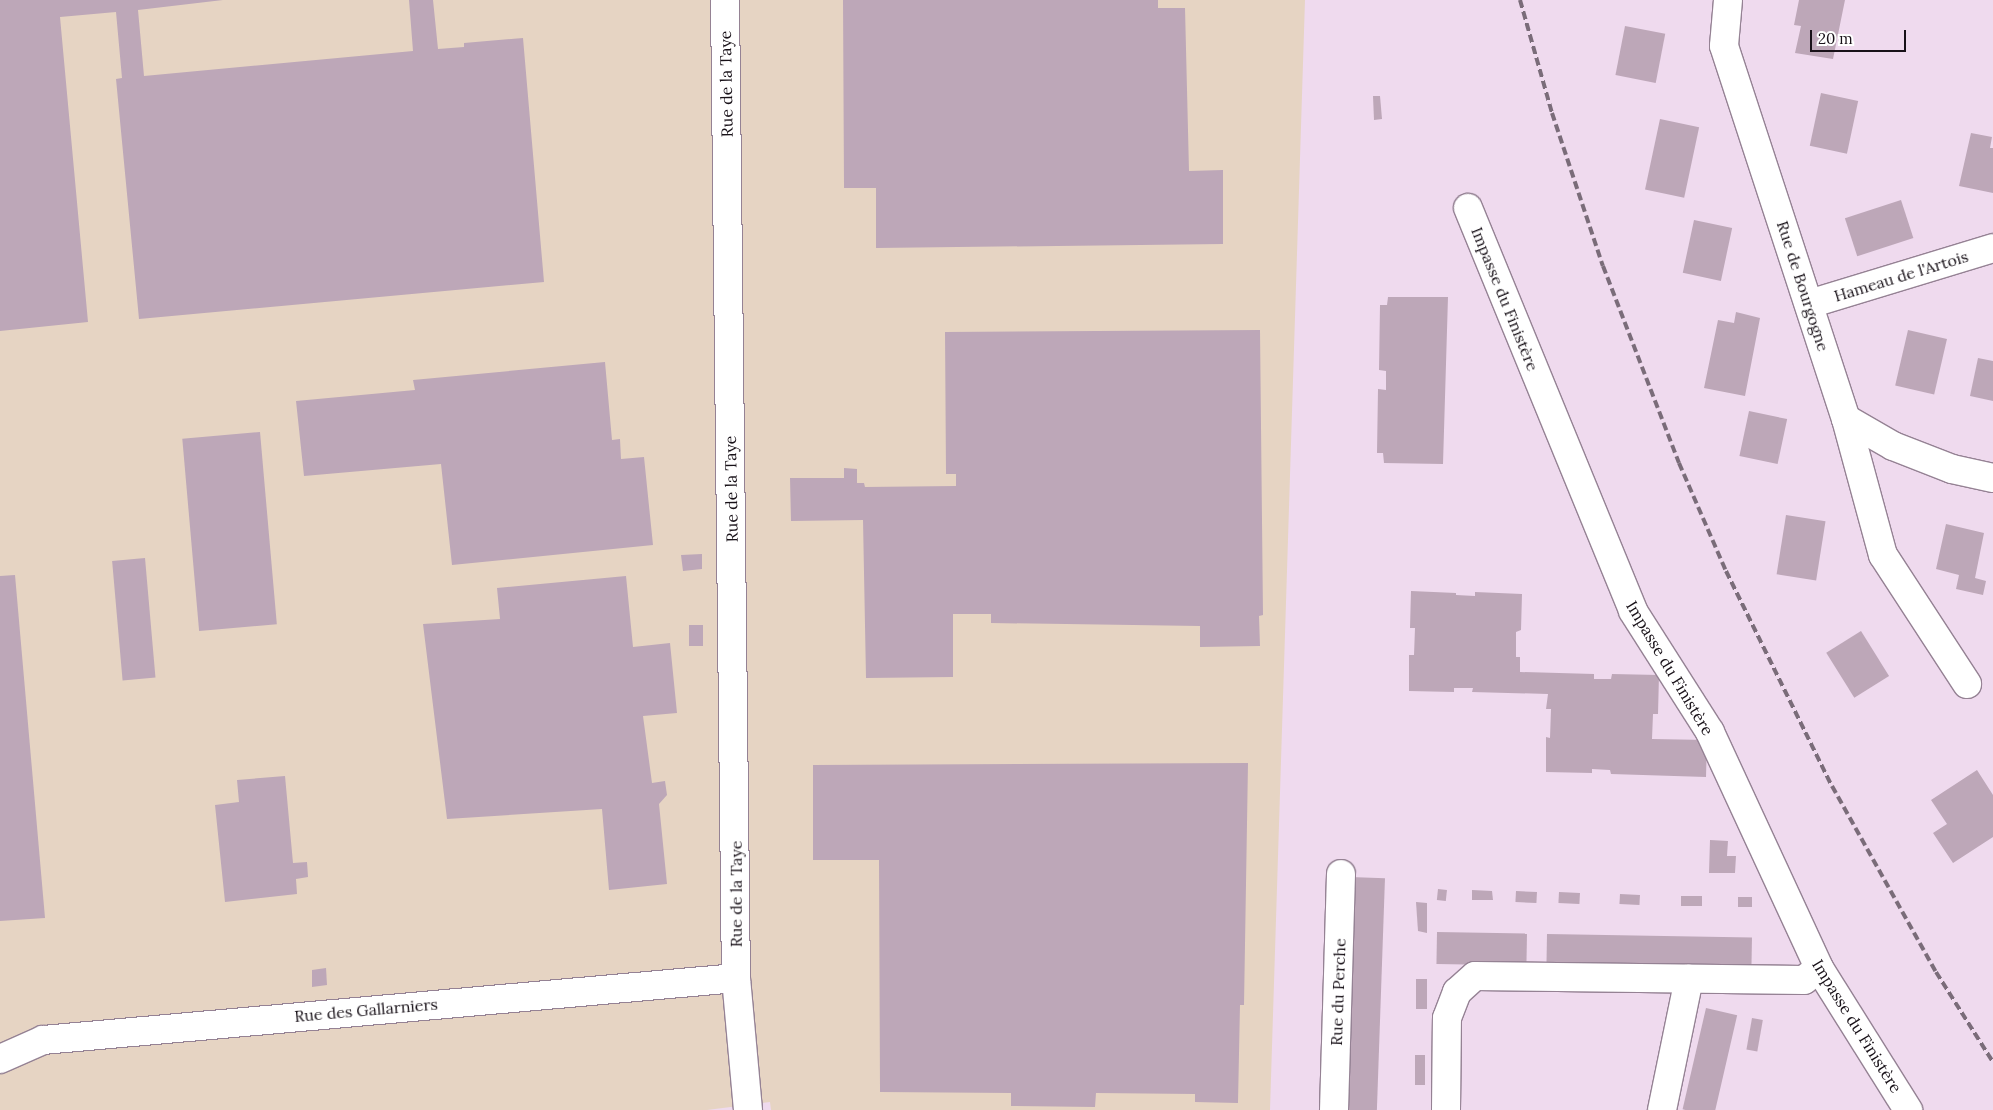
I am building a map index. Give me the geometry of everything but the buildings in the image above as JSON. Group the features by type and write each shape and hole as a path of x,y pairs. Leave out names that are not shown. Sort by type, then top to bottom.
{"street":[{"name":"Rue de la Taye","path":"725,0 736,978 748,1110"},
{"name":"Rue de Bourgogne","path":"1728,0 1724,46 1846,419 1882,554 1968,684"},
{"name":"Impasse du Finistère","path":"1468,208 1633,611 1710,732 1819,968 1908,1110"},
{"name":"Hameau de l'Artois","path":"1809,304 1993,248"},
{"path":"1846,419 1894,446 1952,469 1993,478"},
{"name":"Rue du Perche","path":"1334,1110 1341,874"},
{"path":"1446,1110 1447,1018 1457,992 1475,976 1804,980 1819,968"},
{"name":"Rue des Gallarniers","path":"0,1059 43,1040 736,978"},
{"path":"1662,1110 1689,979"}],"shaded area":[{"path":"0,0 1305,0 1270,1110 771,1110 770,1102 707,1110 0,1110"}],"railway":[{"path":"1520,0 1552,113 1603,266 1679,463 1726,571 1832,786 1936,972 1993,1062"}]}
